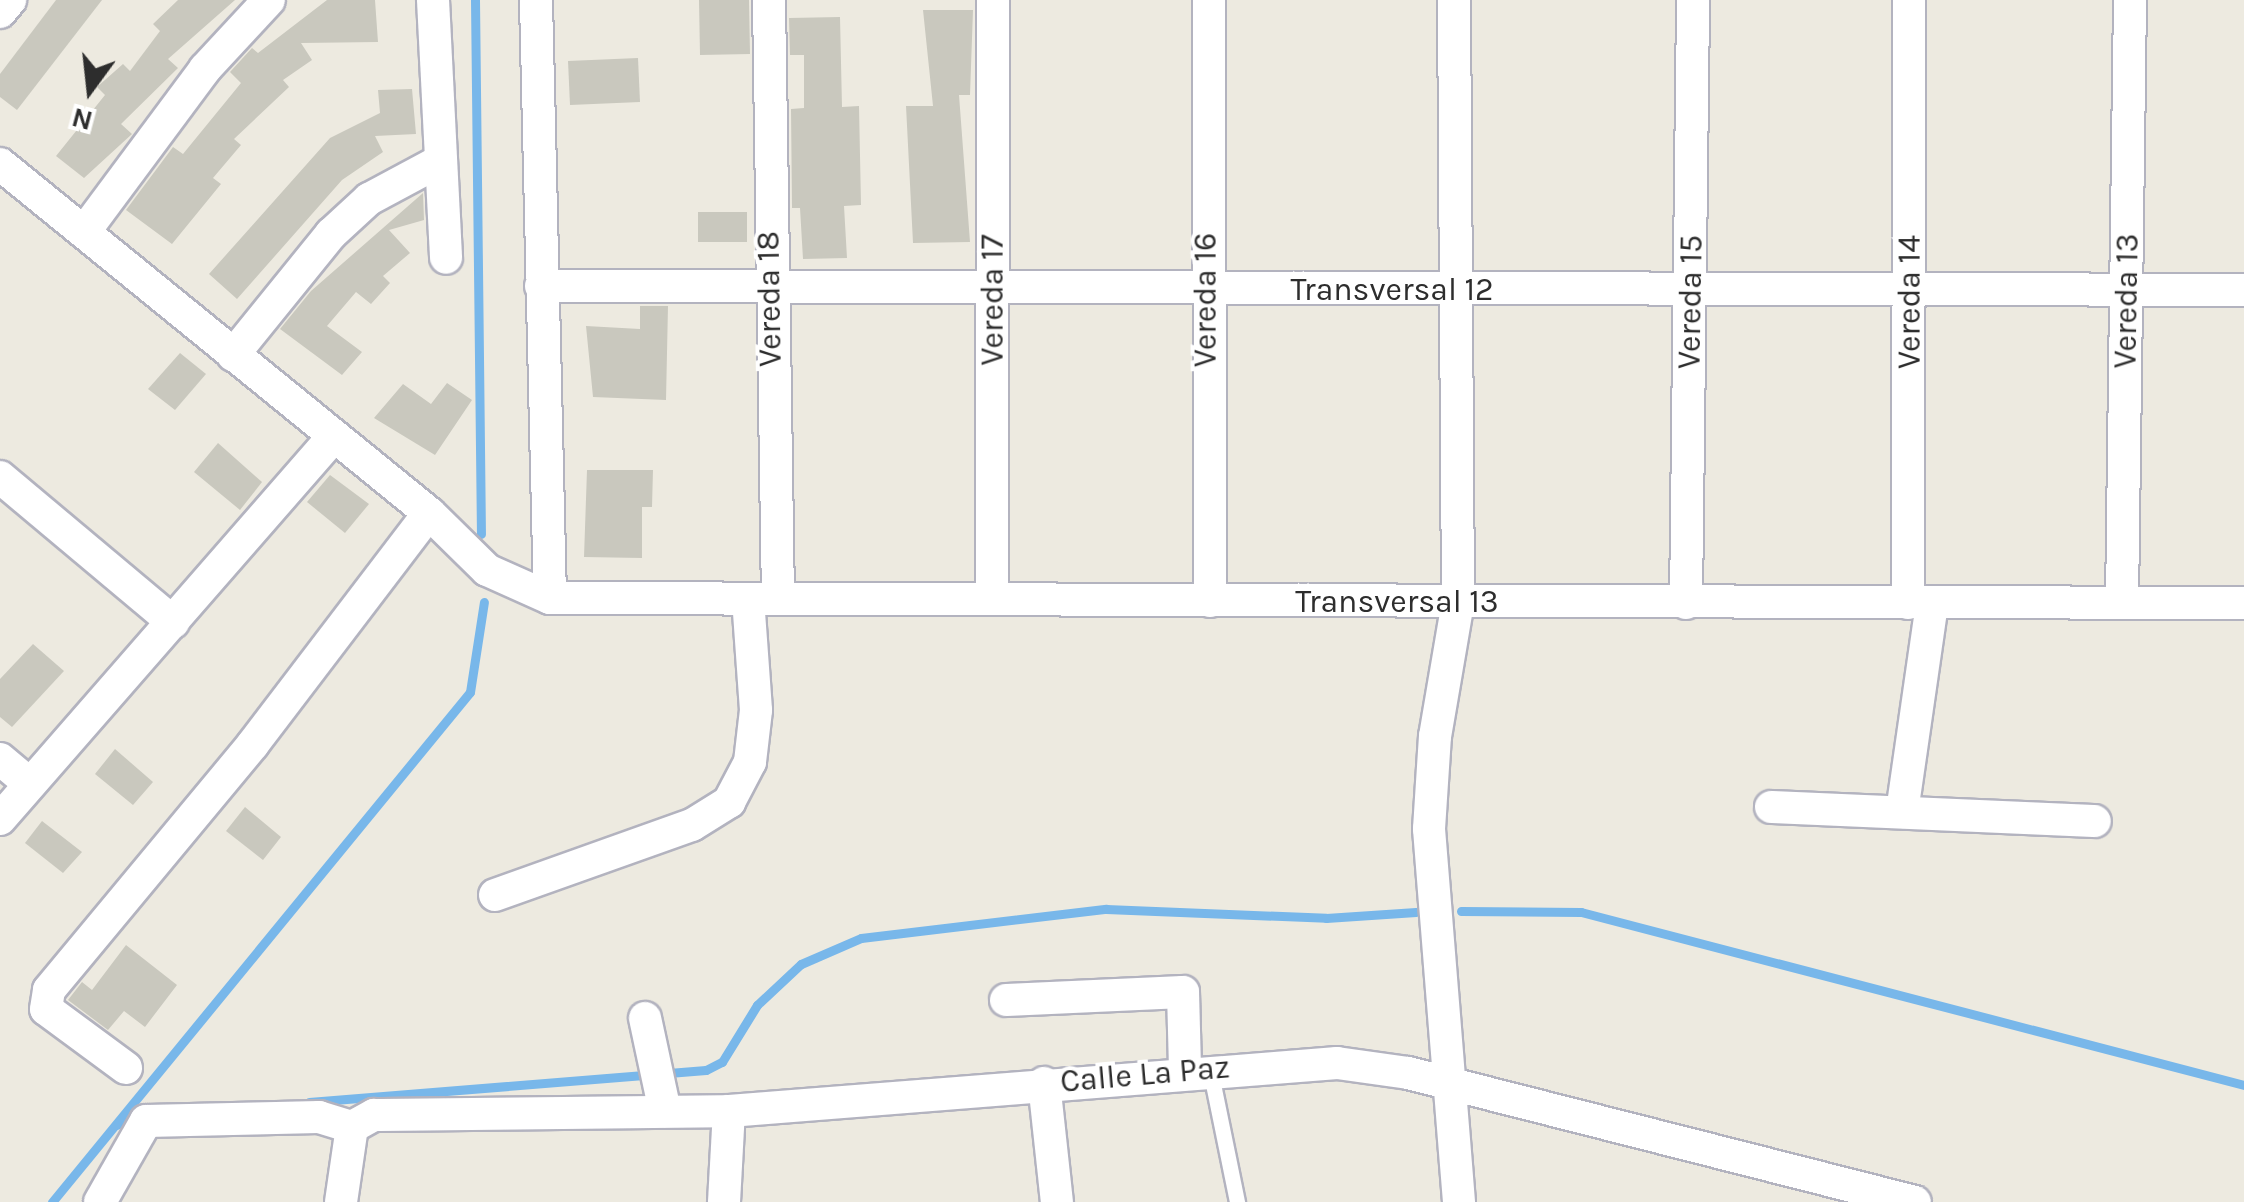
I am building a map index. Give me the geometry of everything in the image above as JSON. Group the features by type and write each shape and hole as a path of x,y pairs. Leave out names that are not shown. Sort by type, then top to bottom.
{"street":[{"path":"0,12 10,0"},
{"path":"84,232 205,70 269,0"},
{"path":"434,0 438,162 446,258"},
{"path":"0,164 429,513 487,570 550,598 536,0"},
{"name":"Vereda 18","path":"494,895 692,825 730,802 750,762 763,599 769,0"},
{"name":"Vereda 17","path":"992,599 993,0"},
{"name":"Vereda 16","path":"1209,0 1205,291 1210,601"},
{"path":"1454,0 1458,602 1435,736 1429,830 1460,1202"},
{"name":"Vereda 15","path":"1686,603 1693,0"},
{"name":"Vereda 14","path":"1902,812 1920,603 1910,292 1909,0"},
{"name":"Vereda 13","path":"2122,602 2130,0"},
{"path":"233,355 331,234 369,199 438,162"},
{"name":"Transversal 12","path":"541,286 768,292 2244,290"},
{"path":"0,820 334,436"},
{"path":"0,477 173,622"},
{"path":"126,1068 46,1008 49,990 253,744 429,513"},
{"name":"Transversal 13","path":"550,598 2244,603"},
{"path":"0,759 30,784"},
{"path":"1772,807 2095,820"},
{"path":"1006,1000 1183,992 1198,1070"},
{"path":"645,1018 660,1084"},
{"name":"Calle La Paz","path":"100,1202 146,1122 319,1117 355,1123 660,1084 729,1111 1198,1070 1336,1064 1450,1085 1915,1202"},
{"path":"1044,1083 1056,1202"},
{"path":"724,1202 729,1111"},
{"path":"341,1202 355,1123"}],"lane":[{"path":"1198,1070 1237,1202"}],"building":[{"path":"56,0 102,0 17,110 0,97 0,74"},
{"path":"178,0 235,0 168,59 178,68 121,124 132,134 84,178 56,156 105,95 97,87 123,64 130,71 160,31 153,24"},
{"path":"327,0 375,0 378,42 301,43 312,60 283,80 289,87 234,139 241,145 213,178 221,184 172,244 126,210 173,147 183,154 241,83 230,72 252,48 258,53"},
{"path":"699,0 749,0 750,54 700,55"},
{"path":"923,10 973,10 970,95 959,95 970,242 913,243 906,106 933,106"},
{"path":"840,17 842,107 859,106 861,205 844,206 847,258 803,259 800,208 792,208 791,109 804,108 804,55 790,55 789,18"},
{"path":"638,58 640,102 570,105 568,61"},
{"path":"412,89 416,134 375,136 383,152 342,180 237,299 209,274 330,138 380,113 378,90"},
{"path":"423,193 424,220 389,230 410,253 383,276 390,283 371,304 356,292 327,326 362,352 342,375 280,329 311,291"},
{"path":"698,212 747,212 747,242 698,242"},
{"path":"640,306 668,306 666,400 593,397 586,326 640,329"},
{"path":"180,353 206,374 175,410 148,389"},
{"path":"447,383 472,400 435,455 374,418 403,384 431,404"},
{"path":"218,443 262,482 240,510 194,472"},
{"path":"587,470 653,470 652,507 642,507 642,558 584,557"},
{"path":"330,475 369,504 345,533 307,502"},
{"path":"33,644 64,671 12,727 0,717 0,679"},
{"path":"115,749 153,782 133,805 95,774"},
{"path":"245,807 281,837 263,860 226,831"},
{"path":"42,821 82,852 63,873 25,843"},
{"path":"126,945 177,985 145,1027 124,1011 108,1030 68,1000 82,982 92,990"}],"waterway":[{"path":"475,0 481,534"},
{"path":"52,1202 470,692 484,602"},
{"path":"309,1102 706,1070 722,1062 757,1005 801,964 861,938 1106,909 1326,918 1416,912"},
{"path":"1461,911 1581,912 2244,1085"},
{"path":"116,1125 139,1115"}]}
